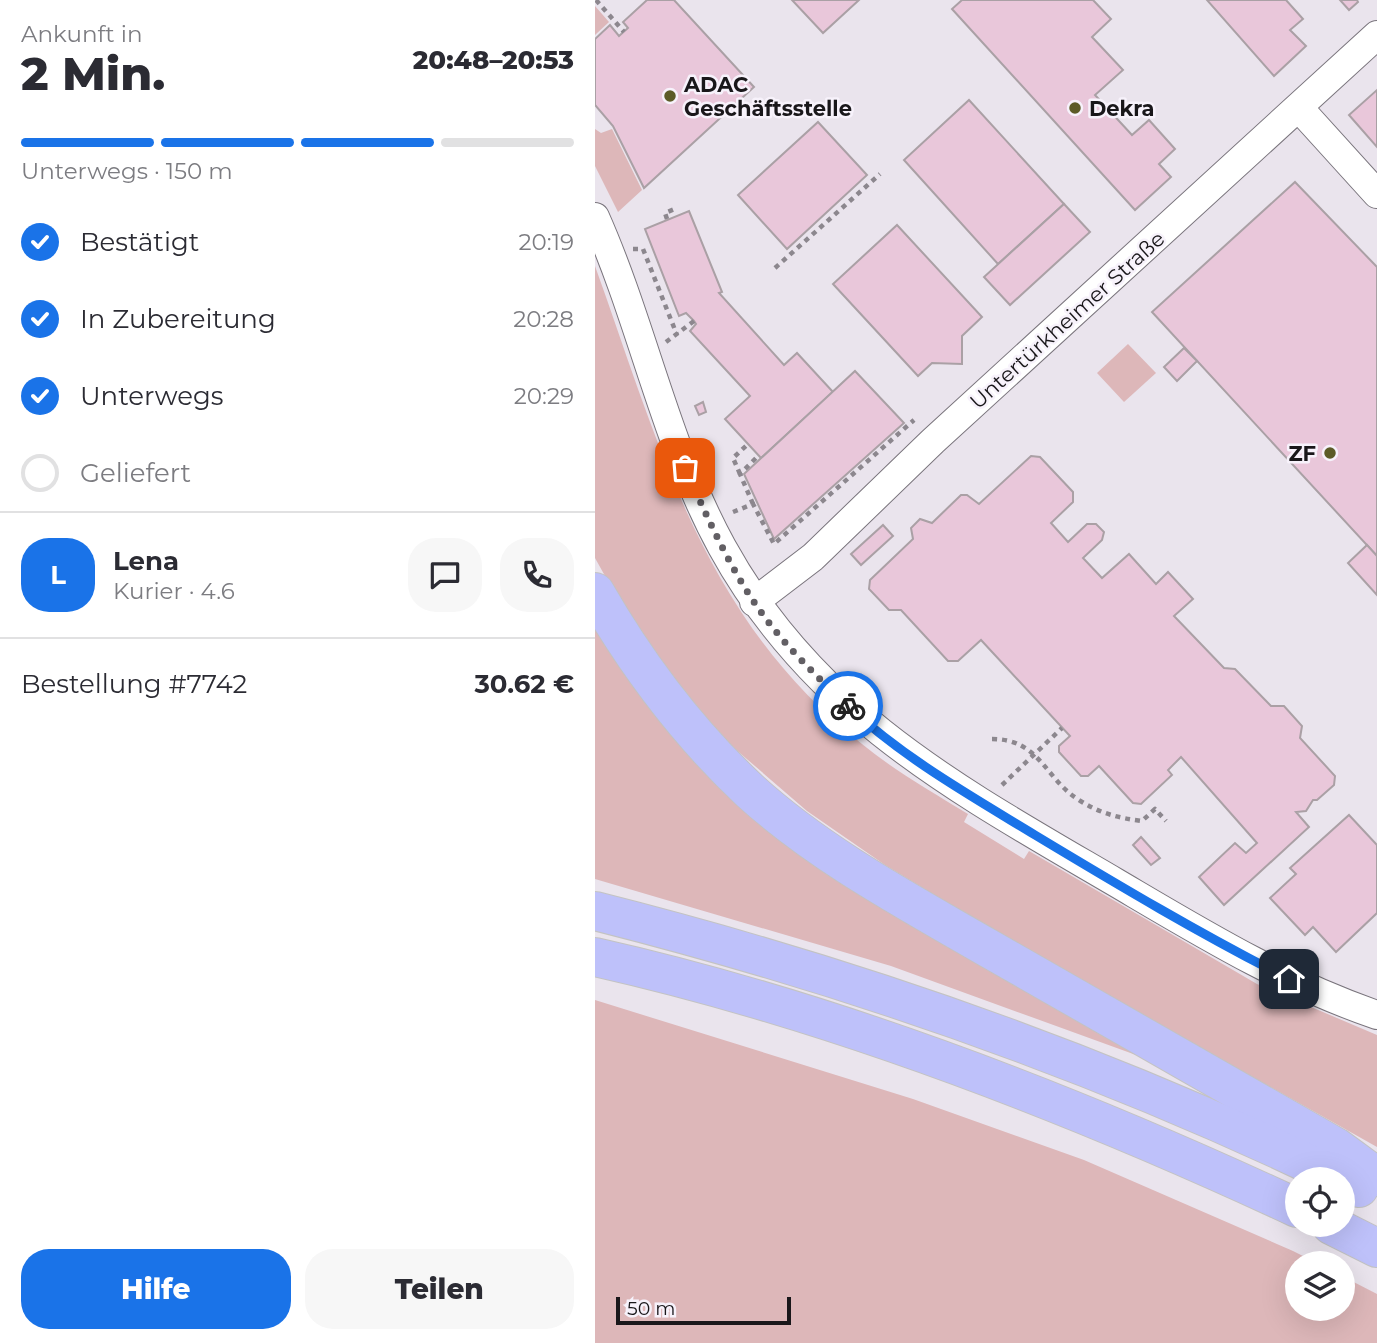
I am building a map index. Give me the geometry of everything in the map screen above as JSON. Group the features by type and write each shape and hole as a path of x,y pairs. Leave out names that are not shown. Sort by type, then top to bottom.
{"highway":[{"path":"595,592 624,643 696,735 752,792 807,835 911,903 1336,1147 1377,1177"},
{"path":"595,911 736,946 975,1023 1182,1105 1377,1196"},
{"path":"595,957 742,996 1014,1086 1285,1203"},
{"path":"1355,1237 1377,1248"}],"street":[{"name":"Untertürkheimer Straße","path":"754,602 813,557 1017,363 1377,35"},
{"path":"1299,108 1377,194"},
{"path":"595,217 627,297 685,468 722,547 754,602 808,669 874,730 961,789 1217,942 1312,992 1377,1015"}],"path":[{"path":"596,0 624,32"},
{"path":"775,268 880,174"},
{"path":"667,219 665,213 677,208"},
{"path":"634,249 643,249 677,335"},
{"path":"670,341 694,321"},
{"path":"748,444 733,458 774,544 914,420"},
{"path":"740,474 756,458 758,460"},
{"path":"733,512 753,504"},
{"path":"997,791 1062,727"},
{"path":"992,739 1008,739 1036,754 1077,799 1112,818 1142,821 1156,809 1166,821"}],"shaded area":[{"path":"595,6 609,22 595,35"},
{"path":"595,129 601,133 612,129 642,190 618,212 595,166"},
{"path":"595,266 666,464 693,526 725,586 762,642 808,695 875,754 968,814 964,822 1024,859 1029,851 1257,984 1377,1035 1377,1147 1009,940 885,865 807,811 719,735 686,698 629,619 595,558"},
{"path":"1128,344 1156,373 1124,402 1097,373"},
{"path":"595,627 660,719 1136,1055 891,966 595,879"},
{"path":"595,1000 913,1099 1084,1160 1293,1251 1285,1251 1285,1321 1355,1321 1355,1283 1377,1294 1377,1343 595,1343"}],"building":[{"name":"ADAC Geschäftsstelle","path":"647,0 674,0 754,87 644,188 613,126 595,105 595,39 610,25 619,36 628,28 623,22"},
{"path":"792,0 859,0 823,33"},
{"name":"Dekra","path":"962,0 1093,0 1111,19 1092,37 1123,70 1095,95 1132,135 1149,120 1175,149 1159,164 1171,177 1135,210 952,9"},
{"path":"1207,0 1286,0 1303,19 1290,30 1306,46 1274,76"},
{"path":"1340,0 1357,0 1358,2 1349,10"},
{"path":"1377,90 1377,147 1349,115"},
{"path":"969,100 1064,204 998,264 904,160"},
{"path":"818,122 867,175 787,249 738,195"},
{"name":"ZF","path":"1295,182 1377,267 1377,556 1152,312"},
{"path":"1064,204 1090,232 1010,305 984,277"},
{"path":"689,211 722,292 719,293 784,365 797,353 833,392 761,458 725,419 750,396 690,331 696,324 694,321 686,313 679,316 645,229"},
{"path":"897,225 982,317 962,336 962,364 932,363 918,376 833,284"},
{"path":"1184,348 1197,361 1177,381 1164,367"},
{"path":"855,371 904,423 774,539 744,474"},
{"path":"703,402 706,412 699,415 695,406"},
{"path":"1031,456 1040,457 1073,492 1073,502 1051,523 1068,542 1087,524 1096,524 1104,532 1102,540 1083,558 1102,578 1129,554 1156,584 1168,572 1193,599 1174,616 1224,668 1235,669 1271,706 1284,706 1302,726 1300,738 1335,776 1334,785 1317,800 1313,800 1306,811 1296,812 1309,827 1224,905 1199,877 1235,843 1246,853 1257,843 1181,757 1168,770 1172,775 1141,804 1133,803 1099,766 1088,776 1081,776 1059,752 1059,746 1070,736 981,640 958,661 948,661 901,610 889,610 869,589 870,580 913,539 911,528 920,519 932,523 961,495 967,495 979,504"},
{"path":"883,525 893,536 861,565 851,554"},
{"path":"1367,545 1377,556 1377,595 1348,563"},
{"path":"1349,815 1377,845 1377,913 1336,952 1313,927 1305,935 1270,898 1296,874 1290,868"},
{"path":"1141,837 1160,858 1151,865 1133,845"}],"way so far":[{"path":"685,468 709,522 754,602 808,669 848,706"}],"place":[{"name":"ADAC Geschäftsstelle","path":"670,96"},
{"name":"Dekra","path":"1075,108"},
{"name":"ZF","path":"1330,453"}],"route":[{"path":"848,706 874,730 961,789 1205,936 1289,979"}]}
